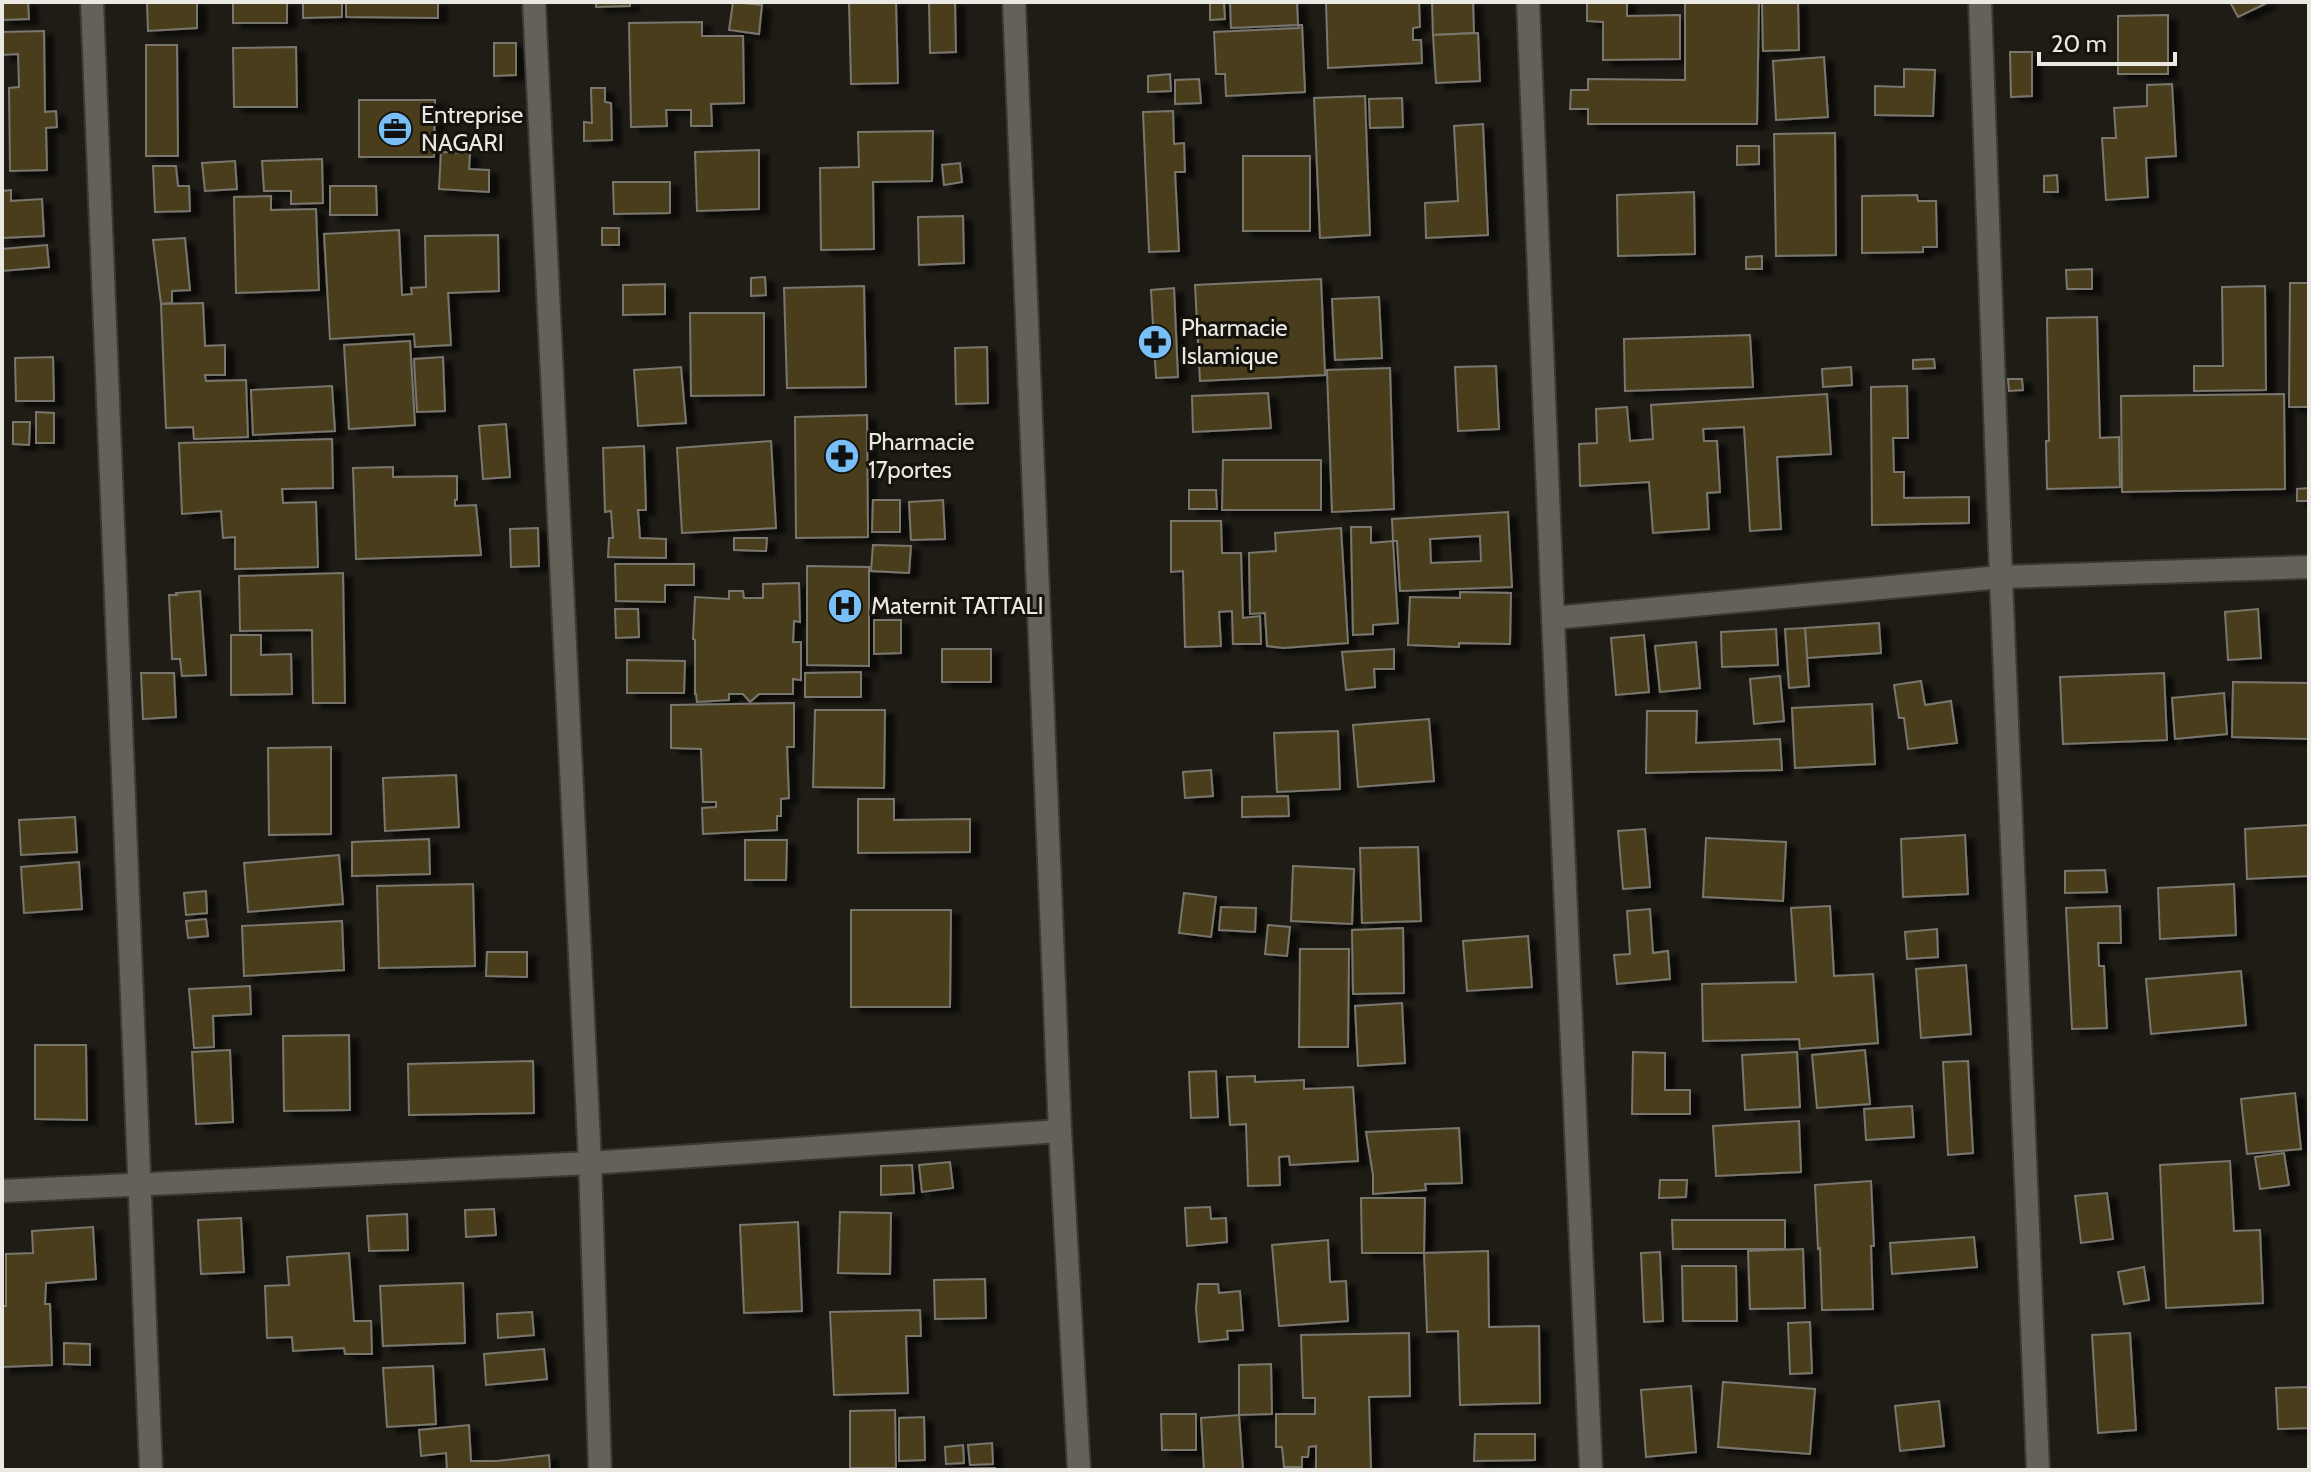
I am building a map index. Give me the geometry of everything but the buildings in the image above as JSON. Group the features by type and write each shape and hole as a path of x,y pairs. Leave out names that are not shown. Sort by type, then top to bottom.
{"street":[{"path":"92,2 151,1470"},
{"path":"534,2 590,1163 600,1470"},
{"path":"1014,2 1060,1131 1079,1470"},
{"path":"1528,2 1591,1470"},
{"path":"1980,2 2038,1470"},
{"path":"1553,618 2001,577 2309,567"},
{"path":"2,1191 590,1163 1060,1131"}],"place":[{"name":"Entreprise NAGARI","path":"395,129"},
{"name":"Pharmacie Islamique","path":"1155,342"},
{"name":"Pharmacie 17portes","path":"842,456"},
{"name":"Maternit TATTALI","path":"845,606"}]}
